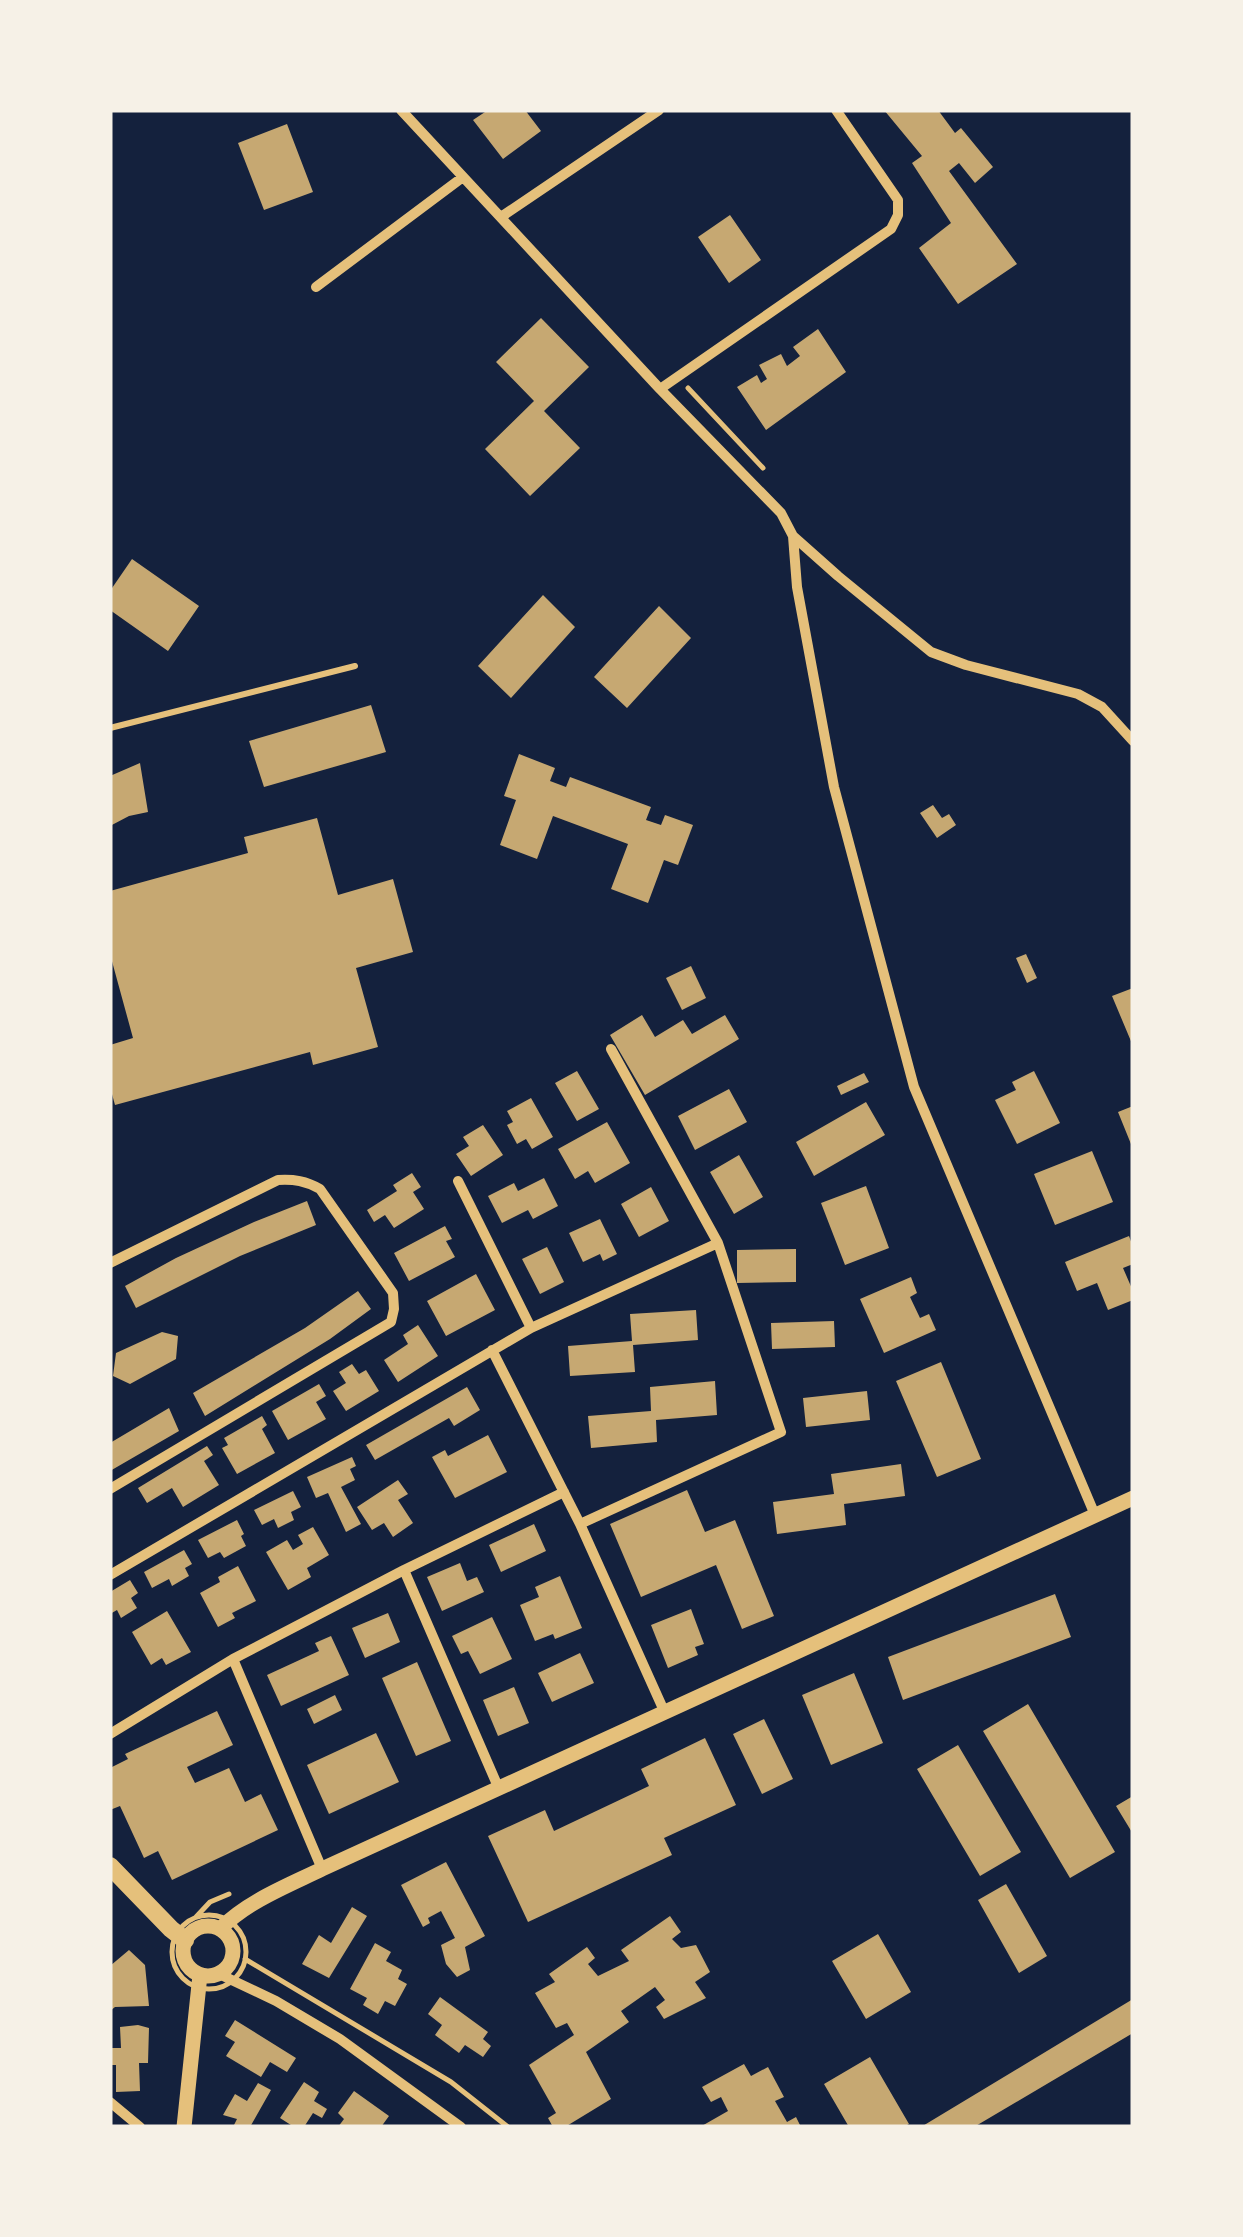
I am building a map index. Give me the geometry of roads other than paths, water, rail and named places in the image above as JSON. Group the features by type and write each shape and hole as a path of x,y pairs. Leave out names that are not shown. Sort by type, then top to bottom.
{"main road":[{"path":"110,1866 181,1937"}],"street":[{"path":"400,110 781,513 793,536 838,576 932,652 966,666 1078,694 1102,707 1133,741"},
{"path":"501,217 659,110"},
{"path":"660,389 891,230 898,215 898,200 836,110"},
{"path":"316,287 463,177"},
{"path":"793,536 797,587 834,787 914,1087 1095,1516"},
{"path":"580,1524 781,1432 718,1243 611,1049"},
{"path":"110,1264 278,1180 294,1179 320,1189 393,1293 394,1309 391,1322 110,1489"},
{"path":"458,1181 531,1328"},
{"path":"110,1575 531,1328 718,1243"},
{"path":"492,1350 580,1524 664,1713"},
{"path":"110,1734 233,1659 564,1492"},
{"path":"184,2127 199,1981 186,1963 181,1937 200,1927 224,1924 262,1898 322,1869 1133,1498"},
{"path":"404,1570 499,1790"},
{"path":"233,1659 322,1869"},
{"path":"224,1924 233,1954 226,1977"},
{"path":"199,1981 207,1976 226,1977 276,2000 340,2039 461,2127"},
{"path":"110,2102 140,2127"}],"lane":[{"path":"110,728 355,666"}]}
